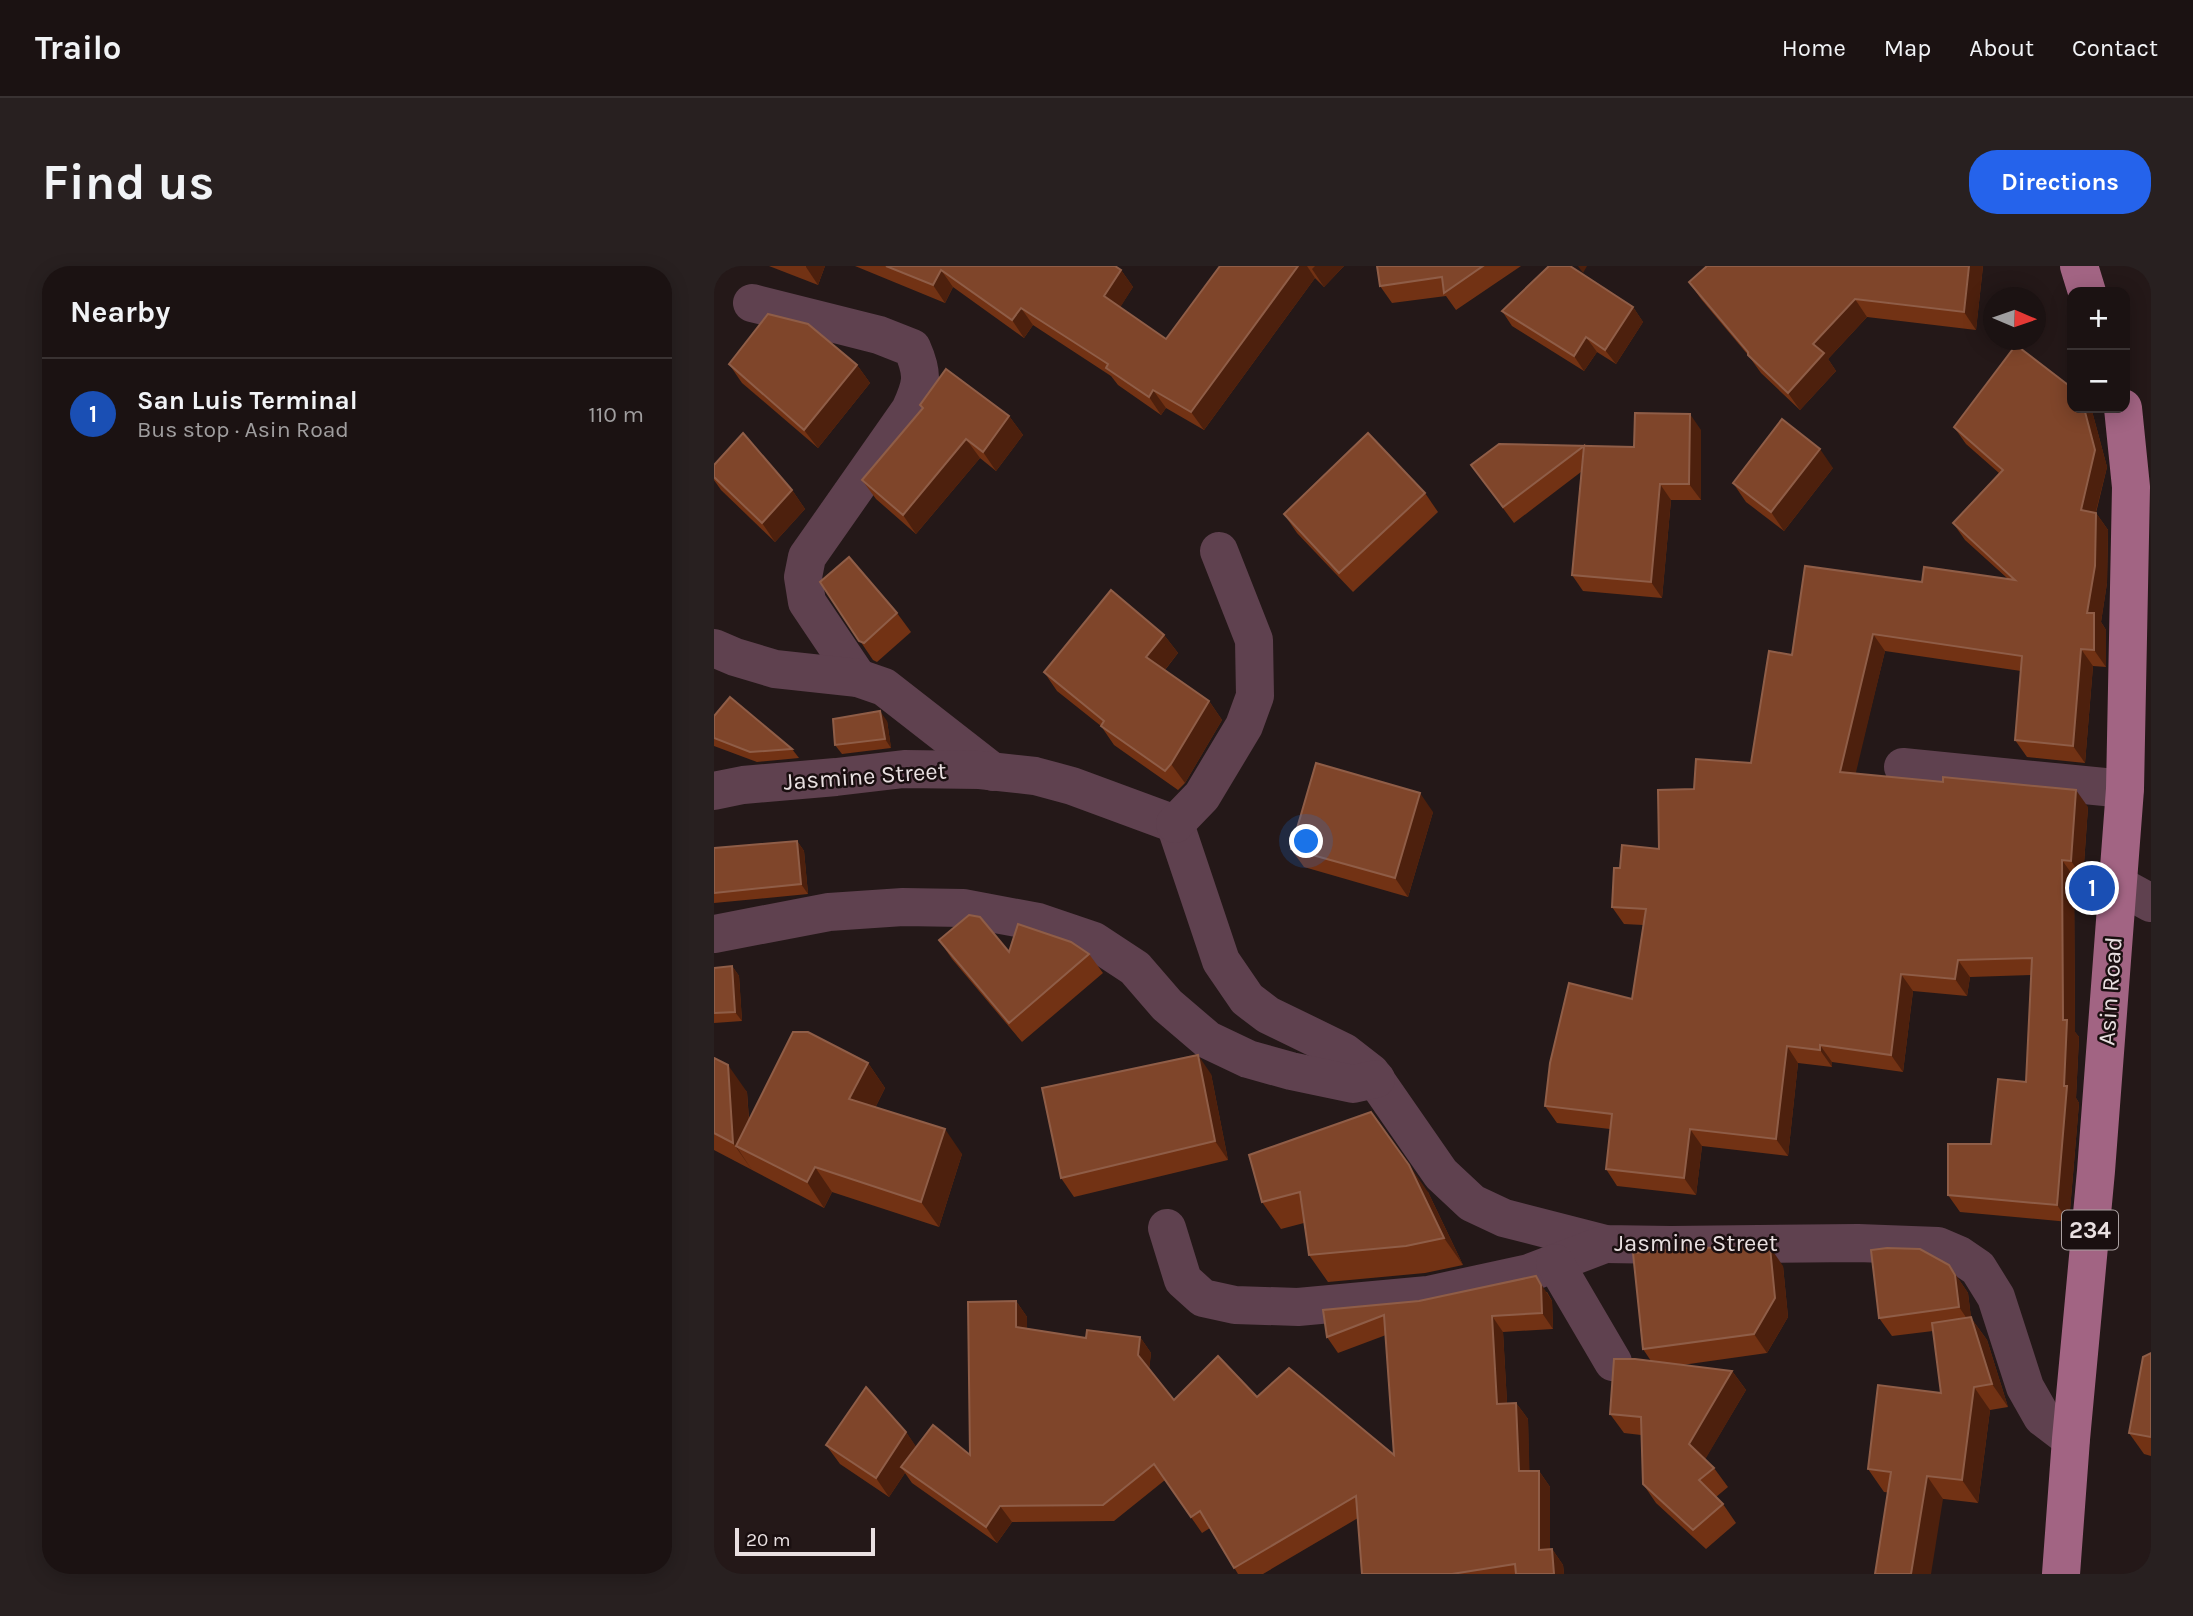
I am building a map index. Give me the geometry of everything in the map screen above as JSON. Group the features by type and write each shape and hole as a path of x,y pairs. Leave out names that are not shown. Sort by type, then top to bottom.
{"main road":[{"path":"2079,266 2085,287"},
{"name":"Asin Road","path":"2061,1574 2096,1171 2125,789 2131,487 2124,413"}],"street":[{"path":"752,303 879,335 912,348 919,364 922,385 910,410 807,557 803,577 807,602 858,678"},
{"path":"1175,824 1202,796 1244,726 1255,696 1254,639 1219,551"},
{"path":"714,648 775,669 858,678 884,687 993,772"},
{"path":"1903,767 2125,789"},
{"name":"Jasmine Street","path":"714,791 743,785 836,778 904,769 993,772 1035,776 1072,786 1175,824 1221,961 1247,999 1268,1015 1344,1052 1376,1079 1441,1174 1472,1203 1504,1218 1605,1244 1871,1243 1938,1246 1959,1255 1978,1268 1996,1297 2025,1387 2042,1417 2071,1439"},
{"path":"2118,885 2151,904"},
{"path":"714,934 828,912 903,908 962,908 1038,922 1094,941 1135,968 1167,1005 1208,1040 1248,1059 1343,1083 1363,1083 1376,1079"},
{"path":"1167,1228 1183,1280 1203,1298 1235,1305 1298,1307 1428,1296 1529,1273 1605,1244"},
{"path":"1555,1263 1613,1362"}],"building":[{"path":"886,266 1115,266 1121,270 1104,296 1166,339 1220,266 1298,266 1191,412 1153,390 1149,397 1106,368 1108,364 1021,308 1012,320 941,270 933,285"},
{"path":"1377,266 1483,266 1444,293 1442,277 1380,286"},
{"path":"1549,266 1570,266 1633,307 1605,350 1586,337 1574,356 1502,311"},
{"path":"1707,266 1969,266 1964,312 1855,299 1813,344 1824,353 1788,393 1748,355 1689,282"},
{"path":"768,314 808,324 857,365 804,430 729,364"},
{"path":"2012,350 2023,350 2067,384 2067,413 2085,413 2095,450 2081,510 2096,513 2095,566 2087,613 2094,613 2094,650 2081,649 2073,746 2015,740 2022,656 1873,634 1840,772 1943,782 1943,777 2076,790 2071,861 2062,860 2063,1020 2067,1020 2064,1086 2067,1086 2057,1205 1948,1195 1948,1144 1991,1144 1998,1079 2026,1082 2032,958 1958,960 1955,979 1901,974 1891,1055 1820,1045 1820,1050 1787,1046 1776,1139 1690,1129 1684,1178 1606,1169 1612,1114 1545,1106 1550,1063 1569,983 1632,999 1646,909 1612,907 1614,868 1620,868 1622,845 1659,849 1658,790 1694,789 1696,759 1751,763 1769,651 1792,655 1805,566 1922,582 1924,567 2015,580 1953,523 2003,470 1954,427"},
{"path":"946,369 1009,416 983,452 966,439 903,515 862,480 923,408 920,405"},
{"path":"1635,413 1690,414 1689,484 1660,484 1651,582 1572,575 1584,446 1503,507 1471,465 1499,444 1634,447"},
{"path":"1782,419 1820,449 1771,512 1733,483"},
{"path":"743,433 792,490 762,523 714,477 714,465"},
{"path":"1368,433 1425,493 1339,573 1284,514"},
{"path":"849,557 897,613 864,643 859,641 820,582"},
{"path":"1111,590 1164,635 1146,657 1209,701 1165,771 1101,726 1104,721 1044,672"},
{"path":"730,697 792,749 750,752 714,738 714,716"},
{"path":"880,711 885,739 835,745 833,719"},
{"path":"1316,763 1420,793 1395,878 1291,849"},
{"path":"797,841 801,884 714,893 714,848"},
{"path":"969,915 980,917 1009,952 1018,924 1071,942 1089,954 1009,1023 939,940"},
{"path":"732,966 735,1012 714,1013 714,968"},
{"path":"793,1032 808,1032 868,1063 849,1099 945,1129 921,1202 815,1167 807,1182 736,1146"},
{"path":"1198,1055 1215,1141 1061,1178 1042,1088"},
{"path":"714,1058 728,1065 733,1143 714,1133"},
{"path":"1371,1112 1409,1165 1444,1238 1406,1246 1309,1255 1300,1192 1262,1202 1249,1155"},
{"path":"1770,1247 1775,1298 1754,1334 1643,1349 1633,1253 1689,1248"},
{"path":"1920,1249 1949,1265 1955,1275 1959,1307 1879,1318 1871,1250"},
{"path":"1536,1276 1541,1285 1542,1313 1492,1316 1497,1404 1516,1403 1519,1471 1539,1471 1539,1550 1552,1549 1554,1574 1516,1574 1515,1564 1452,1574 1362,1574 1356,1496 1234,1568 1200,1511 1191,1517 1154,1464 1103,1505 1000,1506 986,1527 901,1467 933,1425 970,1455 968,1302 1016,1301 1016,1327 1086,1338 1087,1330 1140,1337 1138,1355 1174,1400 1218,1356 1257,1397 1289,1368 1394,1455 1384,1315 1327,1337 1323,1310 1419,1301"},
{"path":"1971,1317 1992,1384 1974,1387 1962,1480 1927,1476 1911,1574 1875,1574 1891,1472 1868,1469 1878,1385 1941,1393 1932,1323"},
{"path":"2151,1353 2151,1437 2129,1433 2143,1357"},
{"path":"1614,1359 1635,1359 1732,1371 1689,1444 1714,1468 1699,1480 1723,1504 1693,1530 1643,1484 1641,1417 1610,1414"},
{"path":"866,1387 906,1432 876,1478 826,1445"}],"place":[{"name":"San Luis Terminal","path":"2092,888"}]}
